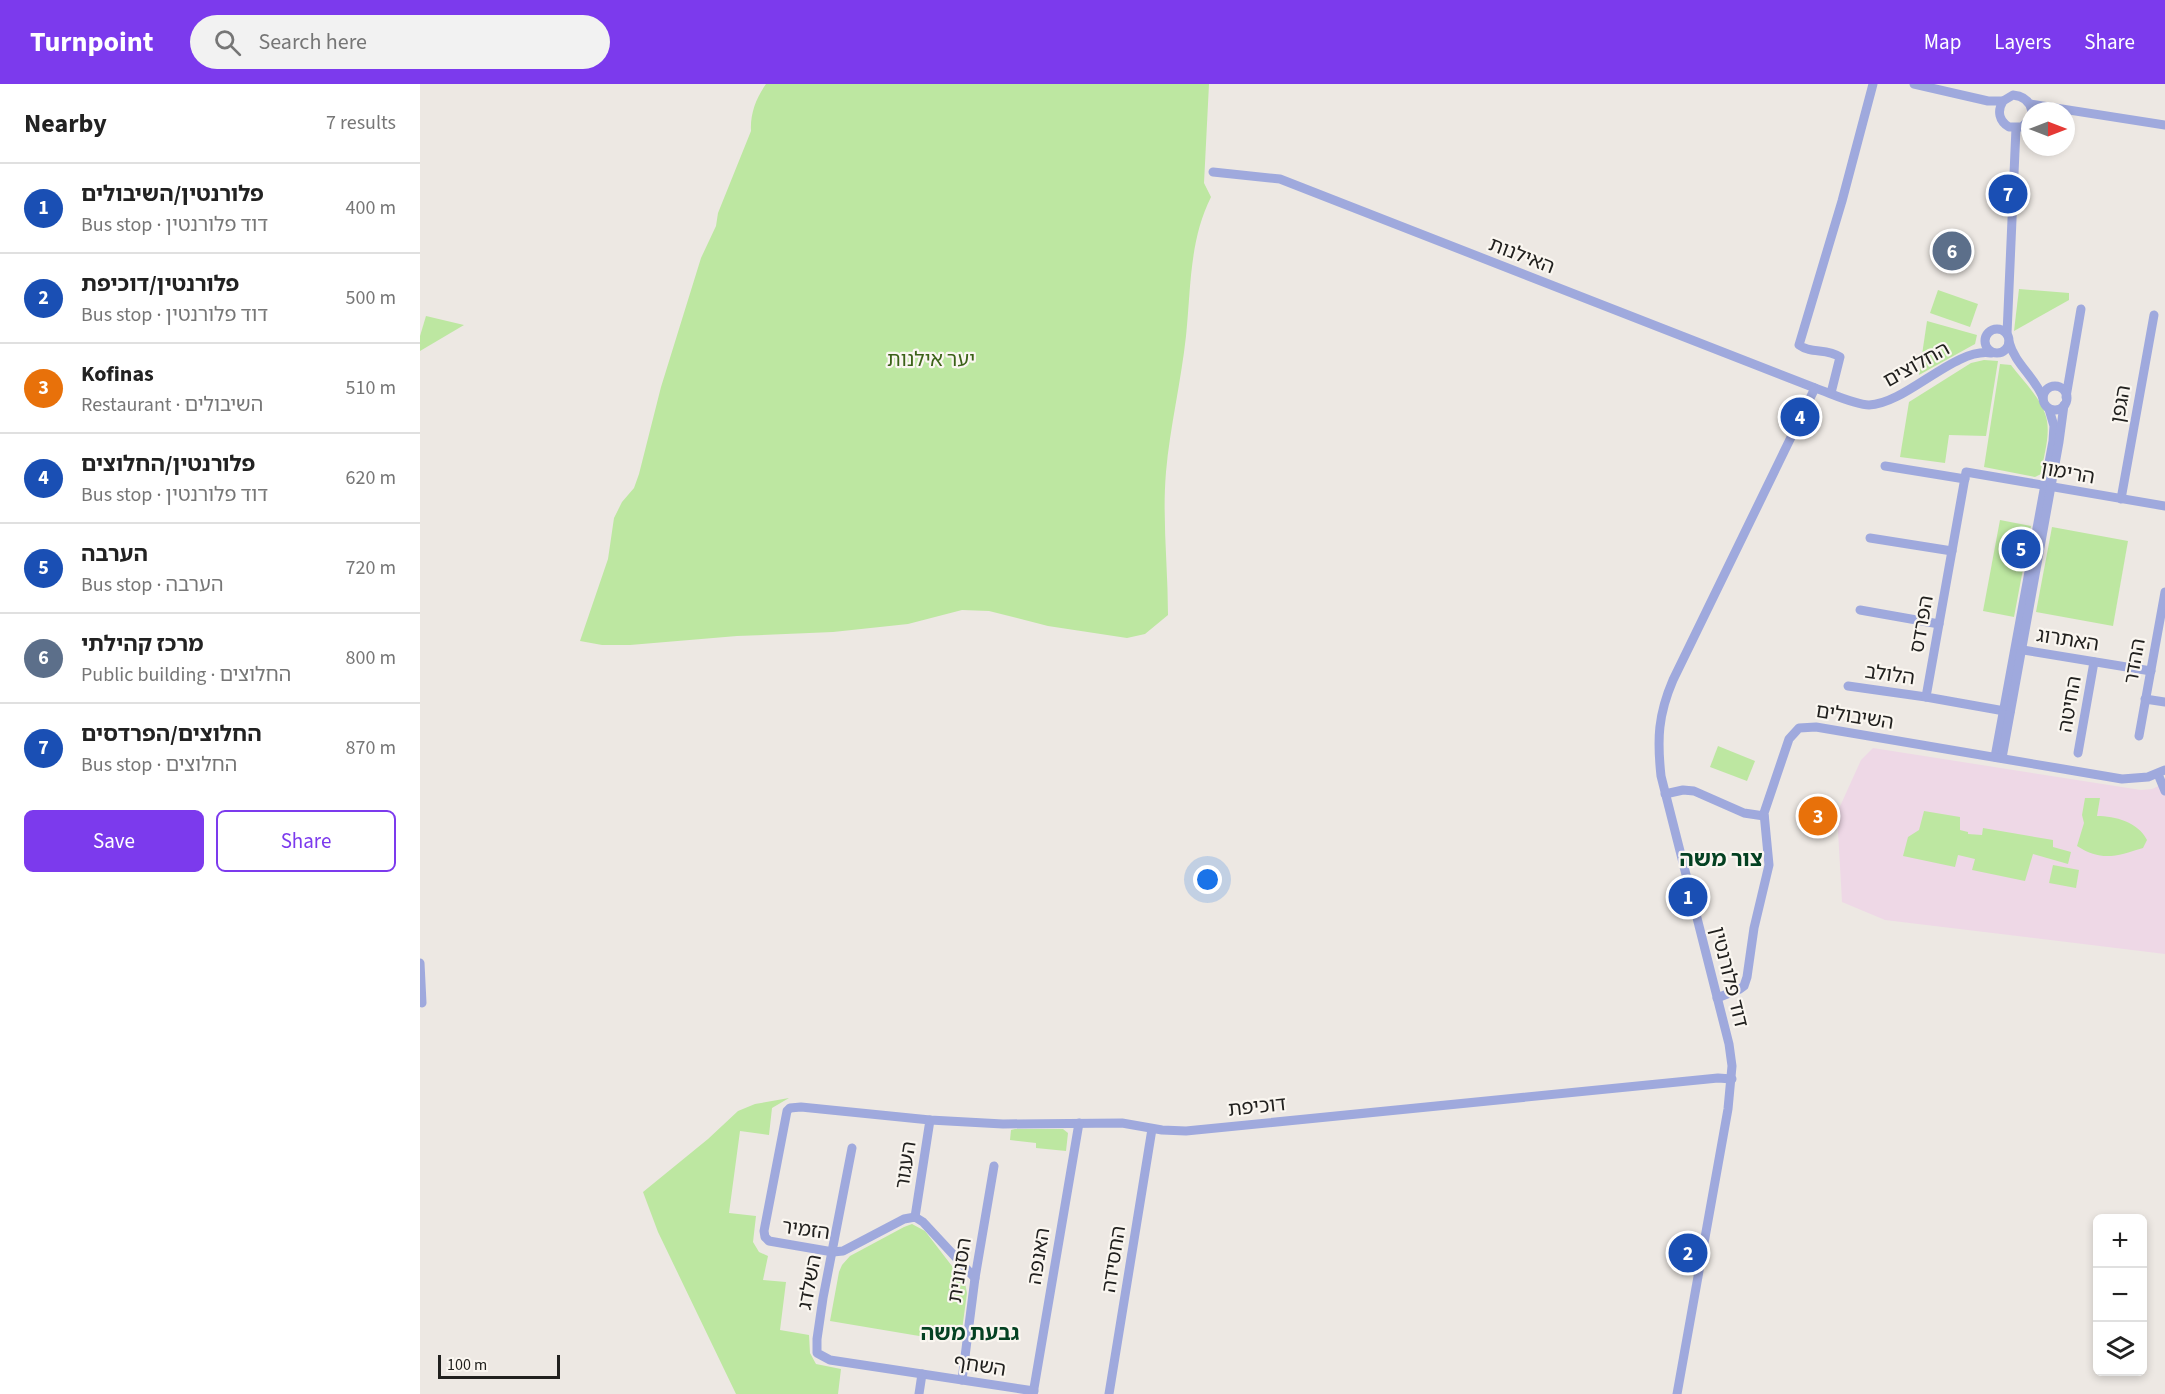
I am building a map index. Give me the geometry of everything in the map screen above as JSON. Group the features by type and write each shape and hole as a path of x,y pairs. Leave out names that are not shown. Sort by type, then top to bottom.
{"street":[{"path":"1831,393 1840,357 1833,352 1804,349 1799,345 1842,201 1873,84"},
{"path":"1914,84 1988,101 2003,101"},
{"path":"1999,112 2003,101 2010,96 2019,96 2026,102"},
{"path":"1988,101 1999,112 2004,124 2016,128 2021,126"},
{"path":"2075,113 2165,125"},
{"path":"1995,353 2006,349 2008,338 2016,128"},
{"name":"האילנות","path":"1213,172 1280,179 1815,388"},
{"path":"2008,305 1993,330 1985,337 1986,348 2021,366"},
{"path":"1998,758 2081,309"},
{"name":"הגפן","path":"2121,499 2154,315"},
{"path":"1993,330 2000,330 2008,338 2012,352 2049,409 2054,434 2048,486"},
{"name":"החלוצים","path":"1965,357 1985,337"},
{"name":"החלוצים","path":"1815,388 1866,405 1883,403 1965,357 1978,353 1995,353"},
{"path":"2031,378 2041,385 2063,390 2065,401"},
{"path":"2043,399 2044,392 2063,384 2070,378"},
{"name":"דוד פלורנטין","path":"1677,1394 1732,1079 1729,1044 1665,794 1658,753 1658,732 1665,699 1815,388"},
{"path":"2049,409 2057,410 2065,401"},
{"name":"הרימון","path":"1885,466 2048,486 2165,506"},
{"name":"הפרדס","path":"1926,697 1965,476"},
{"path":"1870,538 1952,551"},
{"name":"ההדר","path":"2139,736 2145,699 2162,628 2165,592"},
{"path":"1860,610 1939,624"},
{"name":"האתרוג","path":"2018,649 2151,671"},
{"name":"החיטה","path":"2078,753 2094,662"},
{"name":"הלולב","path":"1848,686 1926,697"},
{"path":"1926,697 2007,711"},
{"path":"2145,699 2165,702"},
{"name":"השיבולים","path":"1717,998 1744,986 1747,977 1754,928 1769,865 1764,816 1789,739 1795,730 1803,727 1816,727 2122,779 2135,779 2162,772"},
{"path":"2162,772 2165,791"},
{"path":"1665,794 1683,790 1694,791 1744,813 1764,816"},
{"path":"420,963 422,1003"},
{"name":"דוכיפת","path":"787,1111 790,1108 801,1107 930,1120 1003,1124 1131,1124 1170,1131 1708,1079 1732,1079"},
{"name":"הזמיר","path":"787,1111 765,1237 769,1242 833,1252 850,1249 904,1219 915,1217"},
{"name":"העגור","path":"915,1217 930,1120"},
{"name":"האנפה","path":"1034,1392 1079,1123"},
{"name":"החסידה","path":"1109,1394 1152,1129"},
{"name":"השלדג","path":"817,1353 820,1318 852,1148"},
{"name":"הסנונית","path":"962,1380 975,1278 994,1166"},
{"path":"915,1217 975,1278"},
{"name":"השחף","path":"817,1353 830,1360 1034,1392"},
{"path":"919,1394 922,1374"}],"shaded area":[{"path":"1873,748 2141,790 2152,789 2165,783 2165,954 1885,920 1842,902 1837,813 1861,760"}],"green space":[{"name":"יער אילנות","path":"766,84 1209,84 1204,183 1211,197 1195,248 1184,353 1166,472 1168,615 1145,634 1127,638 1048,626 989,611 962,610 908,624 833,632 737,636 630,645 602,645 580,641 608,559 614,518 622,502 634,488 639,474 661,387 701,258 716,226 718,213 751,131 754,106"},
{"path":"2019,289 2069,293 2069,300 2014,331"},
{"path":"1938,290 1978,304 1970,327 1930,313"},
{"path":"426,316 464,325 420,351 420,336"},
{"path":"1927,321 1977,335 1975,344 1919,375"},
{"path":"1984,360 1998,361 1986,436 1949,435 1945,463 1900,457 1909,402 1971,363"},
{"path":"2000,364 2011,365 2027,384 2045,414 2048,428 2046,448 2041,474 2035,477 1984,467"},
{"path":"2000,520 2031,526 2014,617 1983,611"},
{"path":"2052,527 2128,541 2113,626 2036,612"},
{"path":"1718,746 1755,761 1747,781 1710,767"},
{"path":"2085,798 2100,798 2097,816 2125,821 2138,829 2147,840 2143,848 2117,855 2102,856 2077,846 2084,823 2082,815"},
{"path":"1924,811 1960,817 1960,830 1968,834 1982,835 1983,828 2053,840 2053,847 2071,852 2068,864 2033,854 2025,881 1972,870 1975,859 1958,855 1955,867 1903,856 1908,837 1919,830"},
{"path":"2053,865 2079,870 2076,888 2049,883"},
{"path":"789,1098 772,1108 769,1135 740,1131 729,1213 756,1216 753,1242 759,1252 768,1256 763,1280 786,1282 780,1330 809,1335 810,1353 816,1364 841,1369 838,1394 736,1394 658,1232 643,1192 708,1139 738,1111 755,1104"},
{"path":"1063,1129 1068,1133 1066,1151 1036,1148 1036,1143 1010,1140 1011,1130"},
{"path":"912,1224 925,1231 965,1283 967,1293 962,1330 945,1328 943,1340 830,1321 842,1265 850,1256"}],"place":[{"name":"החלוצים/הפרדסים","path":"2008,194"},
{"name":"מרכז קהילתי","path":"1952,251"},
{"name":"פלורנטין/החלוצים","path":"1800,417"},
{"name":"הערבה","path":"2021,549"},
{"name":"Kofinas","path":"1818,816"},
{"name":"פלורנטין/השיבולים","path":"1688,897"},
{"name":"פלורנטין/דוכיפת","path":"1688,1253"}],"district":[{"name":"צור משה","path":"1721,858"},
{"name":"גבעת משה","path":"970,1333"}]}
